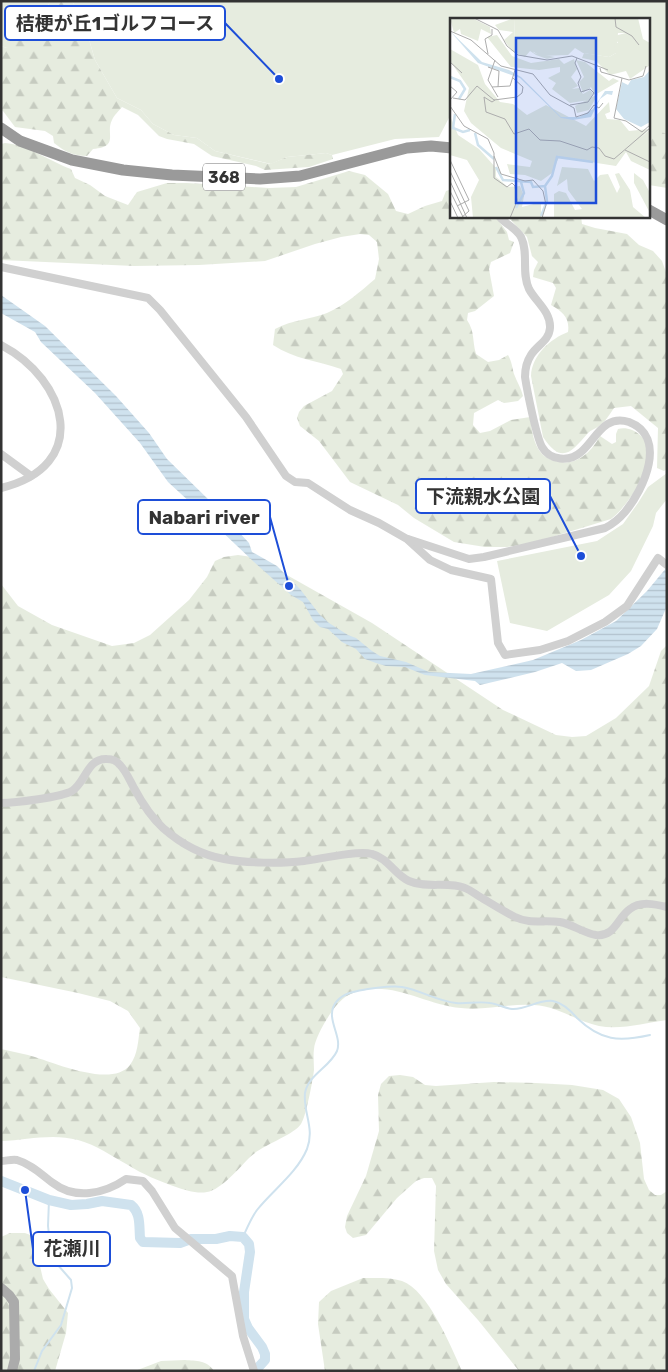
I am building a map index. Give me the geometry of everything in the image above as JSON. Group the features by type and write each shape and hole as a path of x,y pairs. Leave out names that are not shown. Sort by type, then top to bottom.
{"highway":[{"name":"368","path":"1,128 20,141 72,160 115,168 172,175 260,179 300,176 407,148 431,146 450,148"},
{"path":"650,211 667,220"}],"main road":[{"path":"1,1288 14,1302 15,1359 12,1371"}],"street":[{"path":"406,539 468,559 484,557 605,528 616,522 626,511 645,477 651,459 652,450 649,439 637,427 625,421 606,424 582,451 575,456 558,459 548,454 543,447 525,376 528,360 537,347 546,339 550,323 546,313 530,289 525,276 524,246 521,237 501,218"},
{"path":"1,267 148,298 160,310 246,416 286,476 295,482 308,483 350,510 379,523 406,539 430,560 452,570 491,579 498,643 505,656 540,650 568,641 605,622 627,606 658,558 666,564"},
{"path":"1,345 24,360 44,381 58,405 61,423 60,440 53,456 42,469 31,476 1,488"},
{"path":"1,454 31,476"},
{"path":"1,803 64,795 77,787 93,763 109,758 116,761 123,769 140,800 162,827 187,846 223,859 242,861 301,861 360,853 373,854 384,860 408,881 422,884 452,884 466,888 516,918 527,922 557,922 595,935 605,935 612,931 630,908 639,904 667,907"},
{"path":"1,1161 17,1160 36,1170 56,1185 77,1194 98,1193 117,1186 126,1179 143,1182 152,1191 175,1228 232,1276 243,1336 253,1369"}],"green space":[{"path":"1,1 50,1 44,16 7,48 1,46"},
{"path":"50,1 72,1 84,22 95,60 117,98 141,110 153,124 174,135 197,138 215,151 270,164 287,157 326,153 332,155 333,159 309,167 265,170 256,166 212,156 194,144 159,136 138,115 122,107 110,125 109,142 101,148 93,149 87,156 73,154 61,148 54,143 53,136 45,131 15,127 1,110 1,46 7,48 17,14 44,16"},
{"path":"72,1 667,1 667,134 650,131 650,18 450,18 450,116 439,137 395,139 332,155 326,153 287,157 271,164 215,151 197,138 174,135 153,124 141,110 117,98 95,60 84,22"},
{"path":"655,130 667,134 667,188 650,185 650,131"},
{"path":"1,144 14,144 71,169 75,178 90,185 105,196 128,205 137,192 167,183 269,188 296,187 349,171 365,175 388,194 396,211 408,214 442,201 446,191 450,190 450,218 496,218 507,232 509,240 514,242 510,253 491,262 489,269 494,296 475,311 468,313 467,320 470,324 476,354 488,362 499,360 508,355 523,396 518,401 504,403 498,400 474,413 473,425 480,433 490,431 511,420 530,417 532,432 539,450 546,457 560,462 573,461 584,456 600,436 612,444 616,442 618,429 633,430 640,435 646,444 646,467 641,479 627,503 611,519 529,544 485,547 454,542 414,518 398,505 350,482 319,441 300,426 297,418 304,406 332,391 343,374 341,369 298,357 273,345 275,329 334,310 375,279 379,259 377,242 369,235 360,234 315,244 265,261 199,265 134,266 1,260"},
{"path":"509,218 581,218 582,224 627,234 639,245 653,251 662,261 667,275 667,469 664,471 657,468 658,428 631,406 614,408 598,427 589,432 567,453 556,451 543,437 531,376 532,368 538,355 549,343 568,332 568,323 562,313 551,305 556,288 553,283 533,277 538,262 532,256 527,237"},
{"path":"667,473 667,499 656,513 653,526 631,571 609,595 547,631 510,623 497,561 597,541 623,524 648,487"},
{"path":"238,555 252,557 278,570 372,623 503,710 556,735 586,736 616,718 649,686 661,651 667,645 667,1020 624,1027 607,1027 591,1024 542,1006 516,1005 470,1009 448,1006 388,989 356,992 344,998 335,1008 325,1022 315,1043 311,1089 301,1124 292,1132 255,1153 218,1187 207,1192 199,1192 180,1188 151,1177 98,1148 78,1140 49,1137 1,1141 1,1049 80,1071 109,1074 121,1072 133,1061 140,1028 128,1011 110,1001 1,977 1,584 18,606 52,625 112,646 134,643 150,635 189,600 207,577 215,561 224,557"},
{"path":"389,1076 413,1077 425,1085 436,1086 494,1082 572,1085 603,1090 619,1099 631,1117 640,1143 644,1179 649,1190 655,1195 661,1195 667,1191 667,1371 519,1371 446,1284 438,1270 434,1251 436,1186 432,1178 416,1181 397,1198 366,1235 353,1238 347,1233 345,1227 347,1216 366,1176 379,1131 378,1095 381,1084"},
{"path":"10,1233 25,1233 33,1236 43,1279 68,1313 66,1333 55,1371 1,1371 1,1237"},
{"path":"363,1278 393,1279 412,1286 421,1295 438,1320 462,1371 325,1371 318,1324 319,1302 331,1291"},
{"path":"185,1360 205,1363 214,1371 135,1371 161,1361"}],"water":[{"path":"1,295 45,326 116,396 149,433 167,459 249,543 252,552 277,566 329,623 356,638 380,656 406,662 429,672 471,674 533,660 581,640 616,621 647,591 667,567 667,606 657,629 641,646 628,654 591,670 576,671 562,663 535,672 480,685 475,681 425,675 405,667 386,666 365,659 356,649 342,642 328,629 320,627 313,620 303,602 291,595 168,482 140,443 95,393 41,342 35,332 1,313"}],"waterway":[{"path":"243,1237 257,1210 291,1174 307,1149 310,1134 305,1093 310,1081 334,1057 337,1051 338,1039 332,1020 333,1007 337,1001 351,992 394,986 409,988 449,1002 486,1002 512,1009 553,1001 563,1005 586,1026 602,1035 620,1039 650,1035"},
{"path":"1,1181 49,1200 71,1205 102,1201 131,1205 138,1216 140,1238 143,1242 180,1243 191,1239 243,1237 249,1244 250,1252 244,1292 244,1319 265,1354 265,1360 255,1371"},
{"path":"34,1371 42,1351 61,1325 72,1288 71,1280 57,1264 51,1253 48,1226 49,1200"}],"place":[{"name":"桔梗が丘1ゴルフコース","path":"279,79"},
{"name":"下流親水公園","path":"581,556"},
{"name":"Nabari river","path":"289,586"},
{"name":"花瀬川","path":"25,1190"}]}
